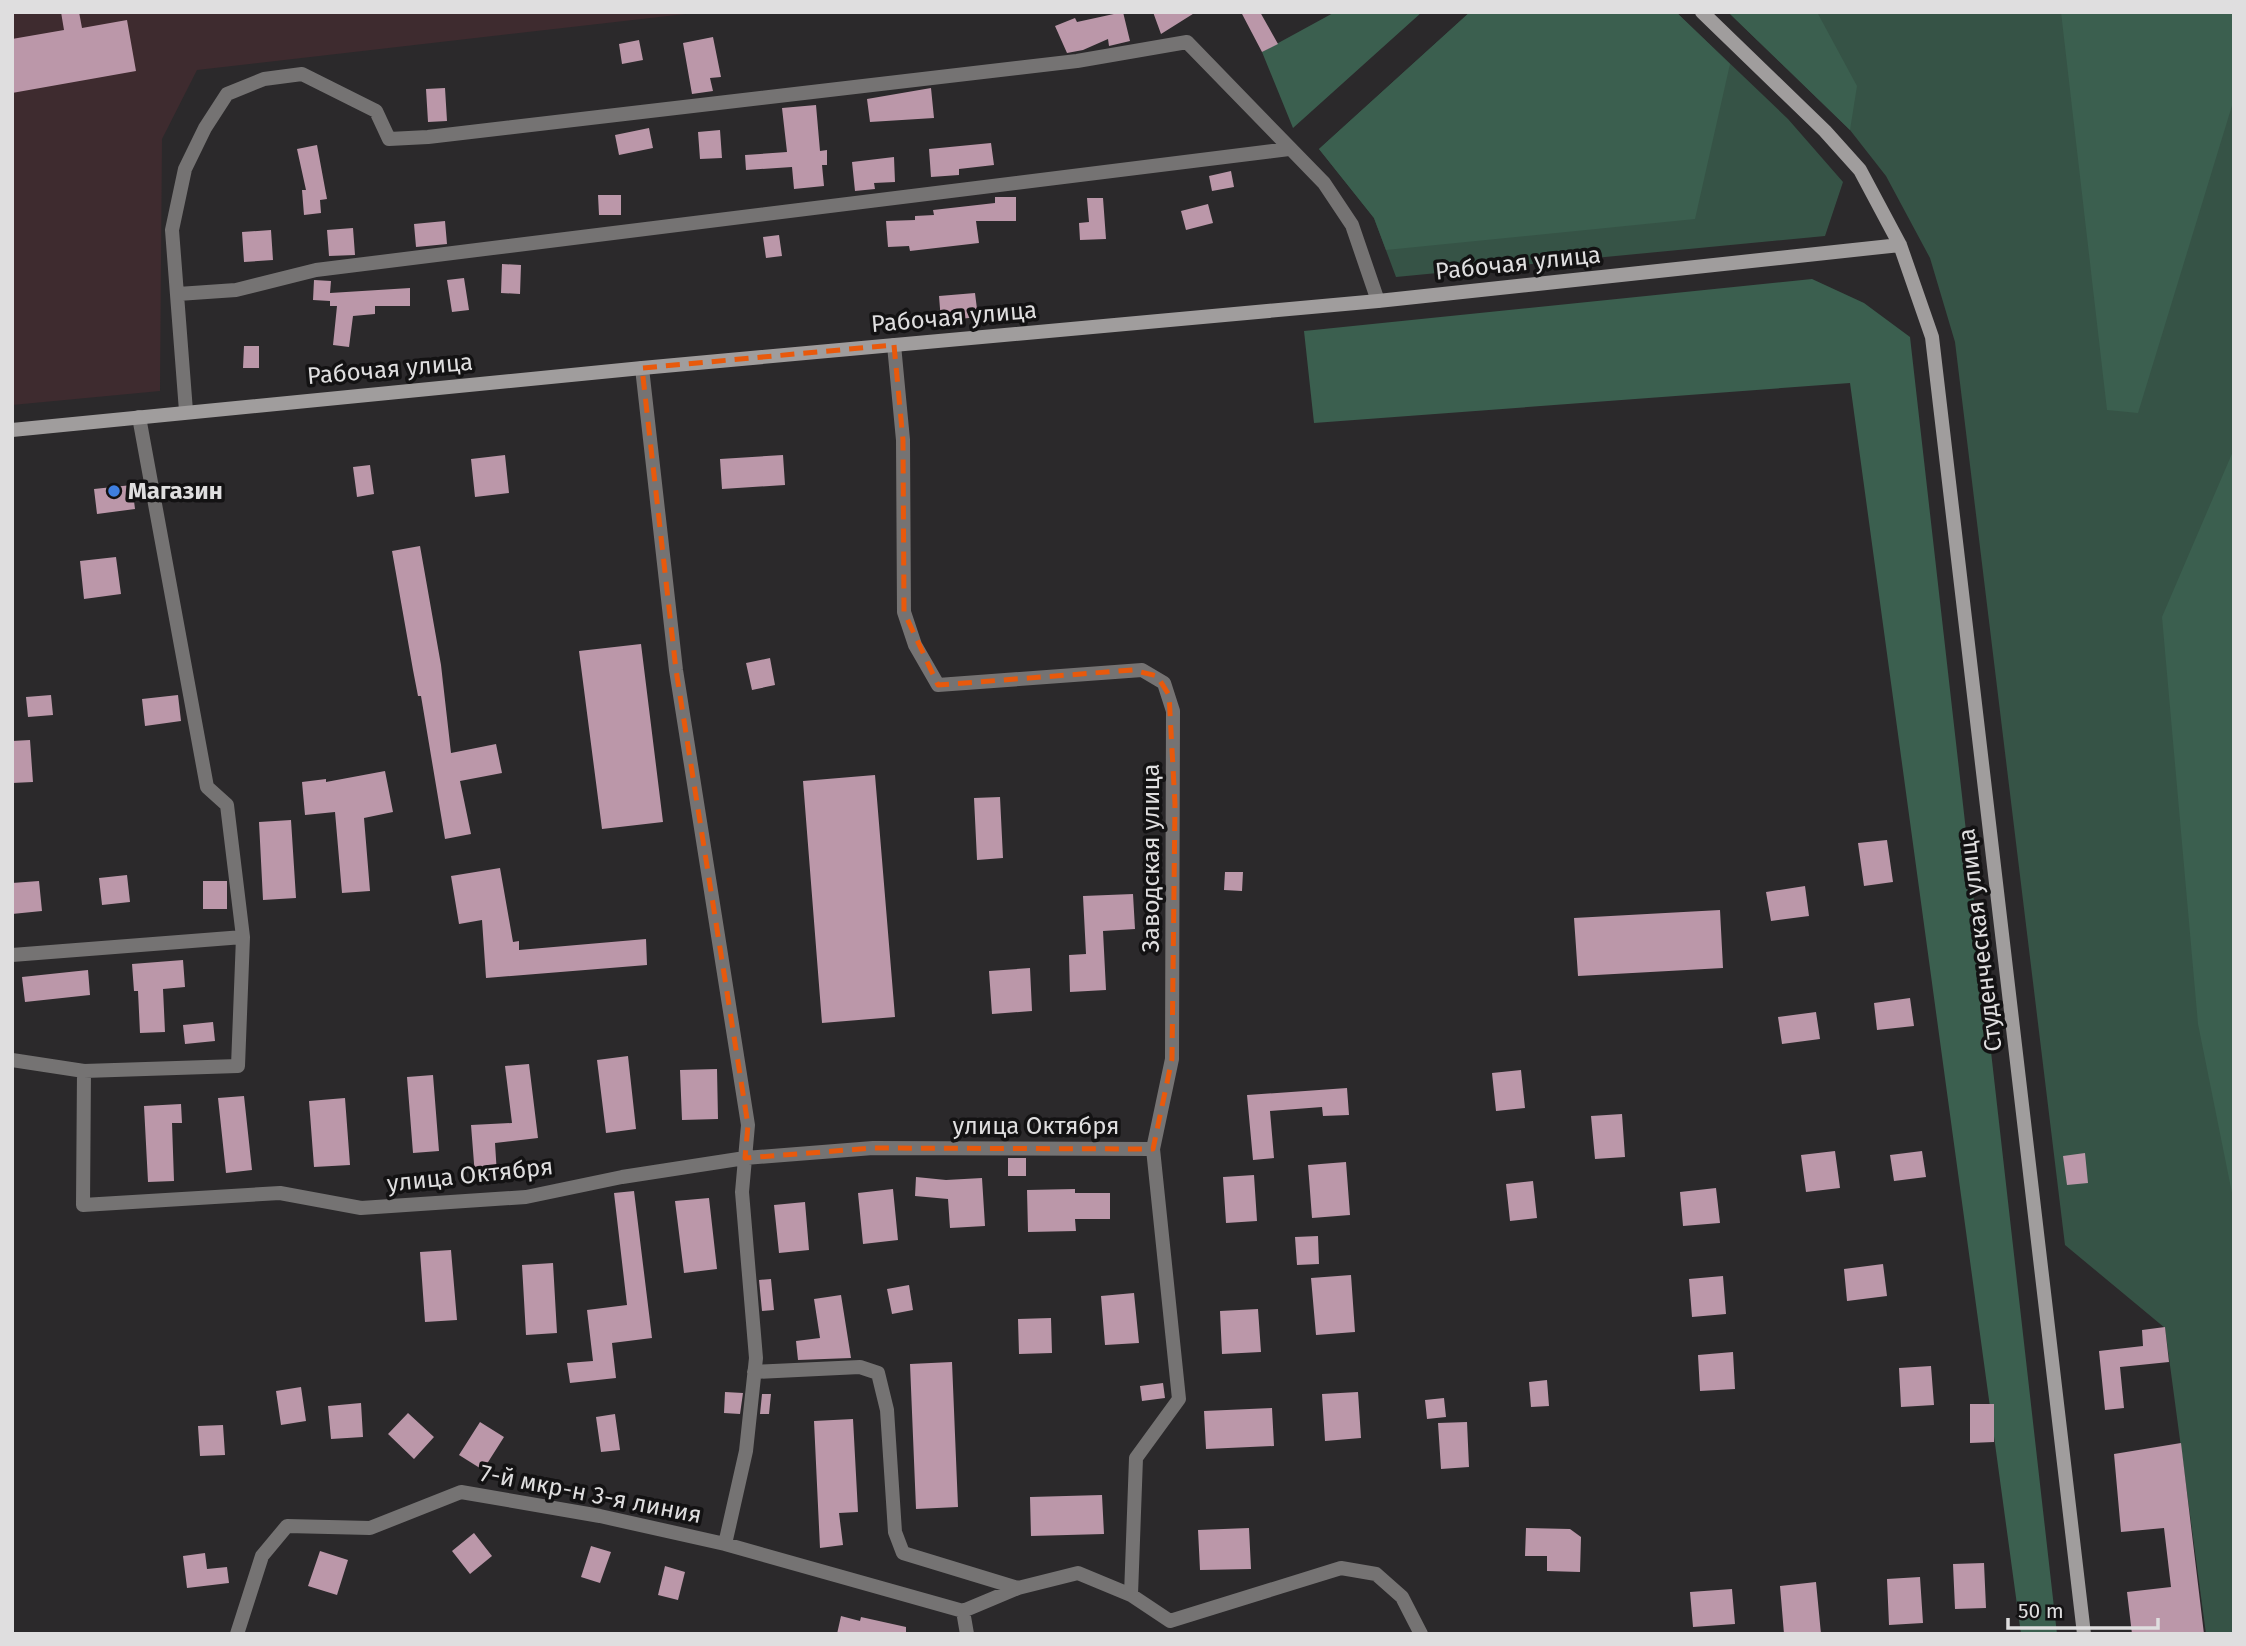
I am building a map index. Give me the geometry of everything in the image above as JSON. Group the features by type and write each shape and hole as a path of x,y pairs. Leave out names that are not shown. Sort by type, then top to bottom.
{"street":[{"name":"Студенческая улица","path":"1702,12 1825,131 1860,170 1900,245 1932,337 2084,1634"},
{"path":"186,411 172,230 184,169 205,128 227,94 264,79 303,74 376,111 389,139 428,137 1077,61 1187,43 1324,183 1352,225 1378,301"},
{"path":"178,294 236,290 316,270 1289,149"},
{"name":"Рабочая улица","path":"12,430 186,411 1378,301 1900,245"},
{"name":"Заводская улица","path":"894,345 903,440 904,612 915,645 937,685 1133,670 1157,677 1164,683 1174,721 1172,1059 1153,1149 1179,1399 1136,1458 1131,1595"},
{"path":"642,368 676,670 748,1125 742,1192 755,1358 746,1451 725,1544"},
{"path":"12,1060 84,1071 238,1066 243,937 227,805 207,788 139,417"},
{"path":"12,954 243,937"},
{"name":"улица Октября","path":"84,1071 83,1205 281,1193 361,1208 526,1197 622,1177 745,1158 873,1148 1153,1149"},
{"path":"754,1372 860,1367 878,1373 887,1410 895,1532 903,1553 1018,1588"},
{"name":"7-й мкр-н 3-я линия","path":"237,1634 262,1556 287,1526 370,1528 460,1492 600,1516 725,1544 963,1611"},
{"path":"967,1634 963,1611 1018,1588 1078,1573 1131,1595 1170,1621 1340,1567 1376,1574 1402,1597 1421,1634"}],"highlighted area":[{"path":"894,345 903,440 904,612 938,685 1133,670 1157,676 1169,695 1175,804 1172,1059 1153,1149 873,1148 745,1158 748,1125 676,670 642,368"}],"shaded area":[{"path":"12,12 703,12 197,70 162,139 160,391 12,405"}],"green space":[{"path":"1335,12 1422,12 1293,128 1262,52"},
{"path":"1470,12 1676,12 1788,119 1843,182 1825,236 1396,277 1374,218 1319,149"},
{"path":"1470,12 1676,12 1730,64 1695,219 1386,250 1374,218 1319,149"},
{"path":"1728,12 2234,12 2234,1634 2206,1634 2165,1328 2065,1245 1955,342 1930,258 1886,176 1850,130"},
{"path":"1728,12 1817,12 1857,86 1850,130"},
{"path":"2061,12 2234,12 2234,99 2138,413 2107,410"},
{"path":"1812,279 1864,303 1910,337 2057,1634 2021,1634 1850,383 1314,423 1304,331"},
{"path":"2234,449 2234,1203 2198,1024 2162,617"}],"building":[{"path":"61,12 79,12 82,28 127,20 136,71 12,93 12,39 64,30"},
{"path":"1123,12 1130,41 1109,46 1108,39 1083,50 1067,53 1055,26 1075,18 1077,22"},
{"path":"1153,12 1196,12 1161,34"},
{"path":"1241,12 1260,12 1278,44 1262,52"},
{"path":"713,37 721,77 710,78 713,91 692,94 683,43"},
{"path":"639,40 643,60 622,64 619,44"},
{"path":"445,88 447,121 428,122 426,89"},
{"path":"931,88 934,118 870,122 867,99"},
{"path":"816,105 820,151 827,150 827,165 822,165 824,186 794,189 792,167 746,170 745,155 787,152 782,108"},
{"path":"649,128 653,148 619,155 615,135"},
{"path":"720,130 722,158 700,159 698,132"},
{"path":"991,143 994,165 959,169 959,175 931,177 929,149"},
{"path":"317,145 327,199 320,200 321,213 304,215 302,190 306,190 297,149"},
{"path":"894,157 895,182 874,183 875,189 855,191 852,162"},
{"path":"1231,171 1234,187 1212,191 1209,176"},
{"path":"598,195 621,195 621,215 599,215"},
{"path":"995,197 1016,197 1016,221 976,221 979,243 910,251 909,246 888,247 886,221 915,220 915,216 934,215 933,210 995,203"},
{"path":"1087,198 1103,198 1106,239 1080,240 1079,223 1089,222"},
{"path":"1208,204 1213,223 1186,230 1181,211"},
{"path":"445,221 447,244 416,247 414,224"},
{"path":"353,228 355,255 329,256 327,230"},
{"path":"271,230 273,260 244,262 242,232"},
{"path":"779,235 782,256 766,258 763,237"},
{"path":"502,264 521,265 520,294 501,293"},
{"path":"464,278 469,310 452,312 447,280"},
{"path":"314,280 331,281 330,293 410,288 410,306 375,306 375,314 353,316 349,347 333,345 337,306 330,306 330,301 313,300"},
{"path":"975,293 978,317 941,321 939,296"},
{"path":"244,346 259,346 259,368 243,368"},
{"path":"505,455 509,493 475,497 471,459"},
{"path":"783,455 785,485 722,489 720,459"},
{"path":"370,465 374,494 357,497 353,467"},
{"path":"132,485 135,509 97,514 94,489"},
{"path":"420,546 441,665 451,753 496,744 502,773 460,781 471,834 445,839 421,696 418,696 392,551"},
{"path":"116,557 121,594 84,599 80,561"},
{"path":"641,644 663,822 602,829 579,651"},
{"path":"770,658 775,685 752,690 746,663"},
{"path":"51,695 53,715 28,717 26,697"},
{"path":"178,695 181,721 145,726 142,699"},
{"path":"30,740 33,782 12,783 12,741"},
{"path":"385,771 393,812 364,818 370,891 342,893 335,812 305,815 302,782 326,779 326,782"},
{"path":"875,775 895,1017 822,1023 803,781"},
{"path":"1000,797 1003,858 977,860 974,798"},
{"path":"291,820 296,898 263,900 259,822"},
{"path":"1887,840 1893,882 1864,886 1858,843"},
{"path":"500,868 513,942 519,941 519,950 646,939 647,965 486,978 482,920 459,924 451,876"},
{"path":"1225,872 1243,872 1242,891 1224,890"},
{"path":"127,875 130,902 102,905 99,878"},
{"path":"39,881 42,911 12,914 12,883"},
{"path":"203,881 227,881 227,909 203,909"},
{"path":"1805,886 1809,916 1771,921 1766,892"},
{"path":"1133,894 1135,929 1103,931 1106,990 1070,992 1069,955 1086,954 1083,896"},
{"path":"1720,910 1723,968 1578,976 1574,918"},
{"path":"183,960 185,987 163,989 165,1032 140,1033 138,991 134,991 132,964"},
{"path":"1030,968 1032,1011 992,1014 989,971"},
{"path":"88,970 90,995 25,1002 22,977"},
{"path":"1910,998 1914,1026 1877,1030 1874,1003"},
{"path":"1816,1012 1820,1039 1782,1044 1778,1017"},
{"path":"213,1022 215,1041 185,1044 183,1025"},
{"path":"628,1056 636,1129 606,1133 597,1060"},
{"path":"529,1064 538,1138 495,1143 497,1175 475,1176 471,1125 512,1123 505,1066"},
{"path":"717,1069 718,1119 682,1120 680,1070"},
{"path":"1521,1070 1525,1108 1496,1111 1492,1073"},
{"path":"433,1075 439,1151 413,1153 407,1077"},
{"path":"1347,1088 1349,1115 1323,1116 1322,1107 1270,1111 1274,1158 1253,1160 1247,1095"},
{"path":"244,1096 252,1170 226,1173 218,1098"},
{"path":"345,1098 350,1165 314,1167 309,1101"},
{"path":"181,1104 182,1123 172,1123 174,1181 148,1182 144,1106"},
{"path":"1622,1114 1625,1157 1595,1159 1591,1116"},
{"path":"1835,1151 1840,1188 1806,1192 1801,1155"},
{"path":"1922,1151 1926,1177 1894,1181 1890,1155"},
{"path":"2085,1153 2088,1183 2067,1185 2063,1156"},
{"path":"1008,1158 1026,1158 1026,1176 1008,1176"},
{"path":"1346,1162 1350,1215 1312,1218 1308,1165"},
{"path":"1254,1175 1257,1221 1226,1223 1223,1177"},
{"path":"916,1177 946,1180 982,1178 985,1226 950,1228 948,1199 915,1196"},
{"path":"1533,1181 1537,1218 1510,1221 1506,1184"},
{"path":"1716,1188 1720,1223 1683,1226 1680,1192"},
{"path":"893,1189 898,1240 863,1244 858,1193"},
{"path":"1075,1189 1075,1193 1110,1193 1110,1219 1075,1219 1076,1231 1028,1232 1027,1190"},
{"path":"634,1191 652,1338 612,1343 616,1378 570,1383 567,1363 593,1361 587,1310 627,1305 614,1193"},
{"path":"709,1198 717,1269 684,1273 675,1201"},
{"path":"805,1202 809,1250 779,1253 774,1205"},
{"path":"1318,1236 1319,1264 1297,1265 1295,1237"},
{"path":"451,1250 457,1320 425,1322 420,1252"},
{"path":"553,1263 557,1333 526,1335 522,1265"},
{"path":"1883,1264 1887,1296 1847,1301 1844,1269"},
{"path":"1351,1275 1355,1332 1316,1335 1311,1278"},
{"path":"1723,1276 1726,1314 1692,1317 1689,1279"},
{"path":"771,1279 774,1310 762,1311 759,1280"},
{"path":"909,1285 913,1310 892,1314 887,1289"},
{"path":"1134,1293 1139,1343 1105,1345 1101,1296"},
{"path":"841,1295 851,1358 798,1360 796,1341 820,1338 814,1299"},
{"path":"1258,1309 1261,1352 1222,1354 1220,1311"},
{"path":"1051,1318 1052,1353 1019,1354 1018,1319"},
{"path":"2165,1327 2169,1362 2120,1367 2124,1408 2105,1410 2099,1351 2143,1346 2142,1330"},
{"path":"1733,1352 1735,1389 1700,1391 1698,1355"},
{"path":"952,1362 958,1507 916,1509 910,1364"},
{"path":"1931,1366 1934,1405 1901,1407 1899,1368"},
{"path":"1547,1380 1549,1406 1531,1407 1529,1382"},
{"path":"1163,1383 1165,1398 1142,1401 1140,1386"},
{"path":"301,1387 306,1421 281,1425 276,1391"},
{"path":"725,1392 743,1393 740,1414 724,1413"},
{"path":"1358,1392 1361,1438 1325,1441 1322,1394"},
{"path":"762,1394 771,1394 769,1414 760,1414"},
{"path":"1444,1398 1446,1417 1427,1419 1425,1400"},
{"path":"361,1403 363,1437 331,1439 328,1406"},
{"path":"1970,1404 1994,1404 1994,1442 1970,1443"},
{"path":"1272,1408 1274,1446 1206,1449 1204,1411"},
{"path":"408,1413 434,1437 414,1459 388,1434"},
{"path":"615,1414 620,1450 601,1452 596,1417"},
{"path":"853,1419 858,1512 839,1513 843,1545 820,1548 814,1421"},
{"path":"480,1422 504,1437 483,1470 459,1455"},
{"path":"1467,1422 1469,1467 1441,1469 1438,1423"},
{"path":"223,1425 225,1455 200,1456 198,1426"},
{"path":"2181,1443 2204,1634 2132,1634 2127,1592 2171,1587 2164,1528 2121,1532 2114,1454"},
{"path":"1102,1495 1104,1534 1031,1536 1030,1497"},
{"path":"1249,1528 1251,1569 1200,1570 1198,1530"},
{"path":"1526,1528 1570,1529 1581,1537 1580,1572 1547,1571 1547,1556 1525,1556"},
{"path":"474,1533 492,1556 470,1574 452,1551"},
{"path":"591,1546 611,1552 600,1583 581,1577"},
{"path":"320,1551 348,1560 337,1595 308,1586"},
{"path":"205,1553 207,1569 227,1567 229,1583 187,1588 183,1556"},
{"path":"1984,1563 1986,1608 1955,1609 1953,1564"},
{"path":"665,1566 685,1572 678,1600 658,1595"},
{"path":"1920,1577 1923,1623 1889,1625 1887,1579"},
{"path":"1816,1582 1821,1634 1784,1634 1780,1586"},
{"path":"1732,1589 1735,1624 1693,1627 1690,1592"},
{"path":"841,1616 860,1621 861,1617 906,1627 906,1634 837,1634"}],"place":[{"name":"Магазин","path":"114,491"}]}
